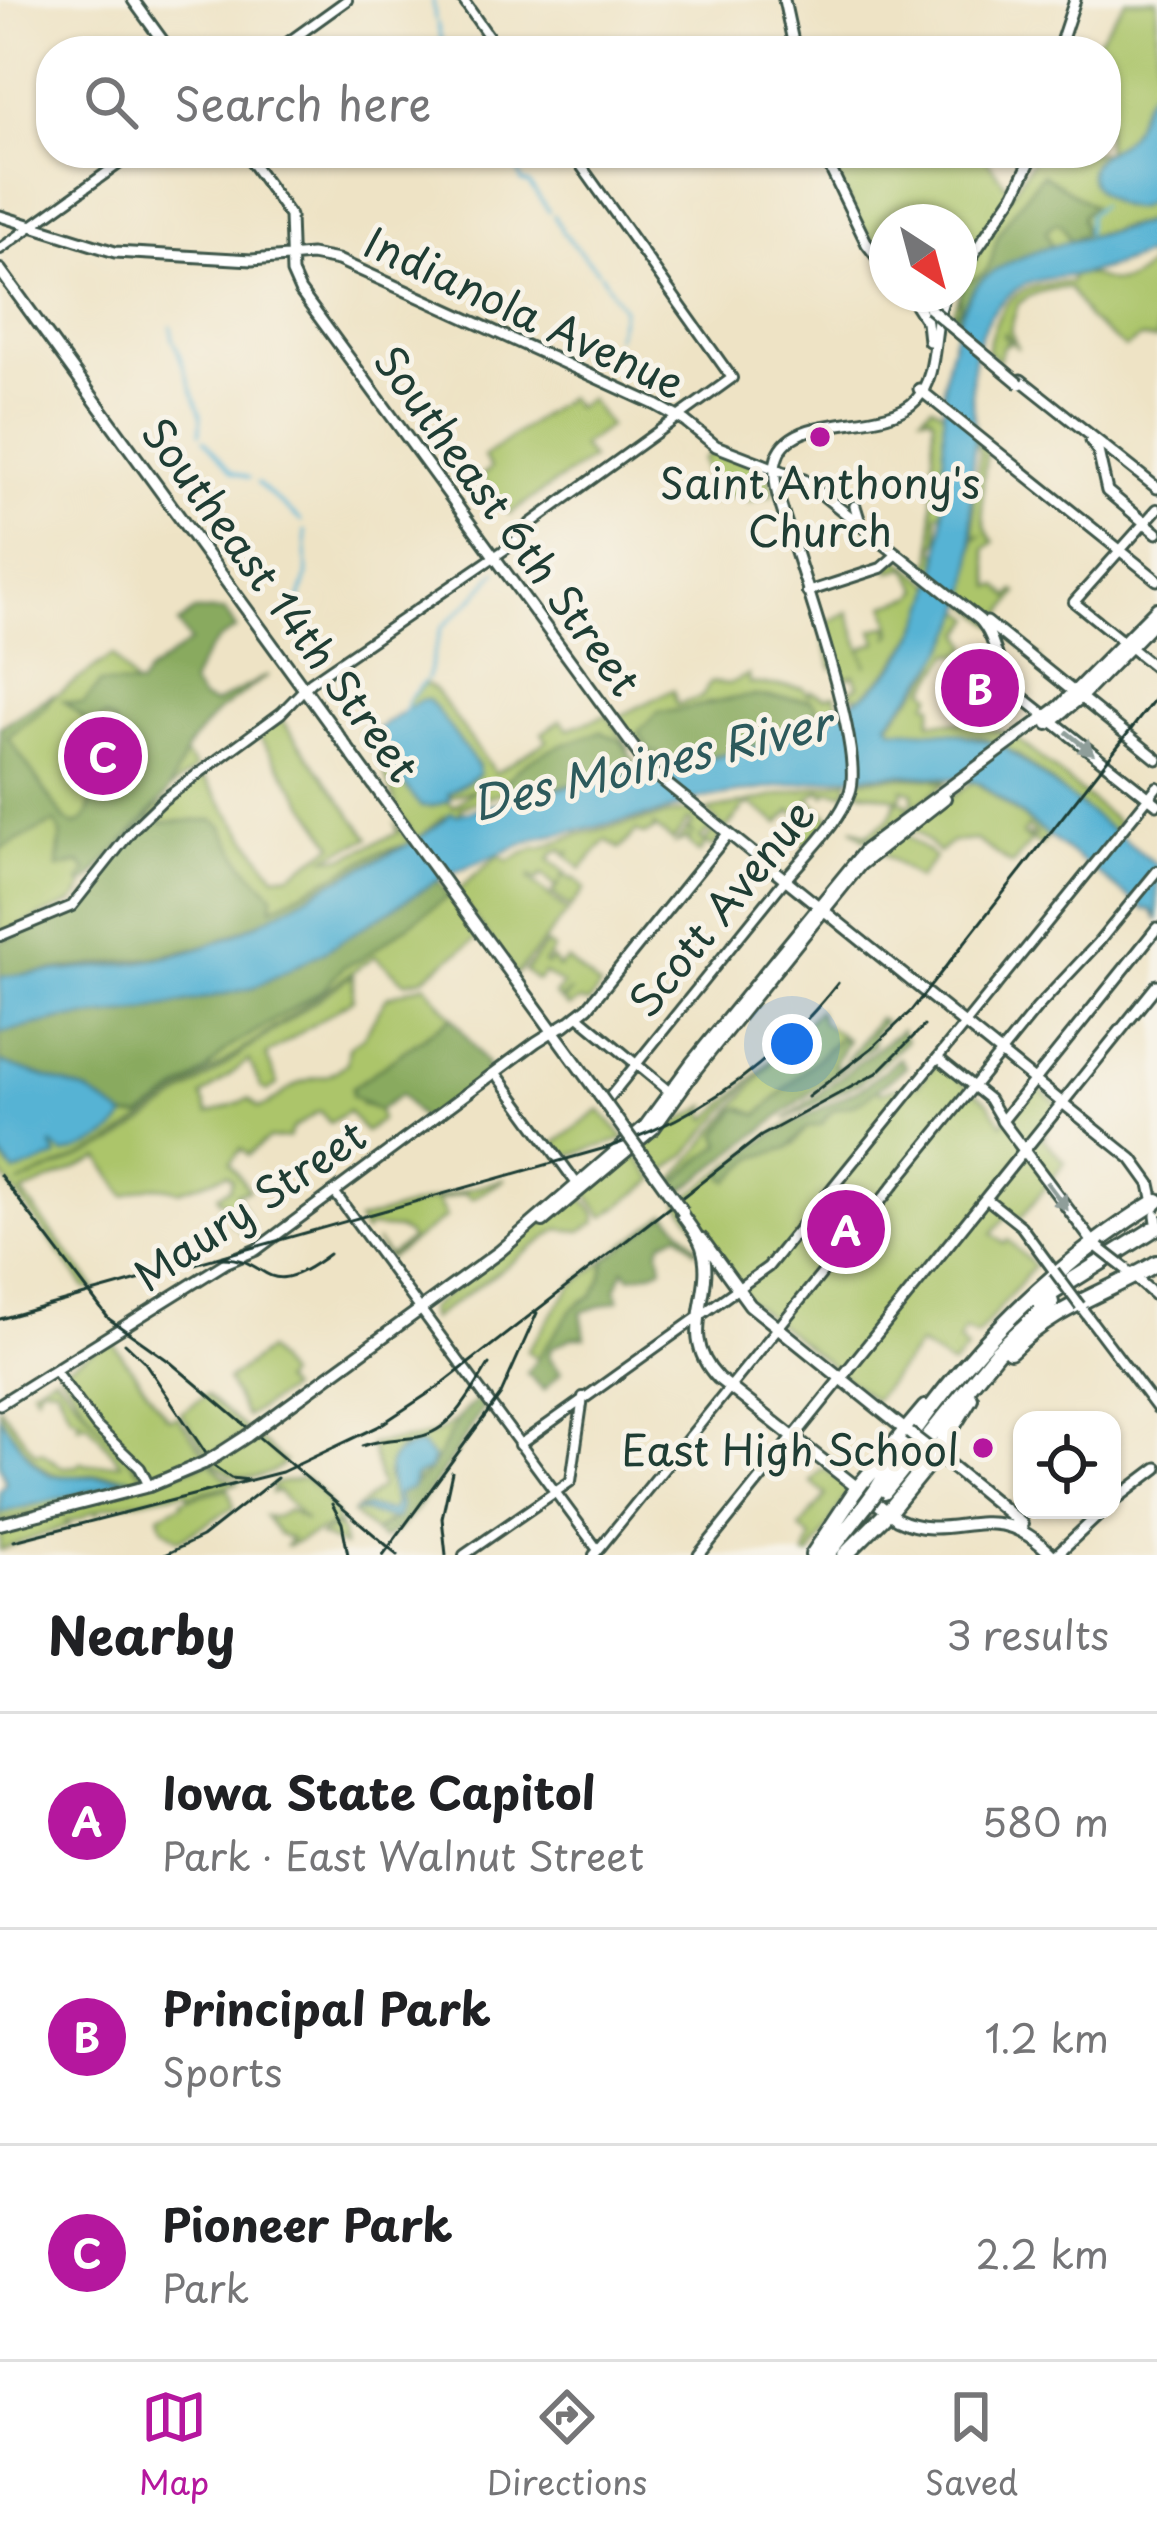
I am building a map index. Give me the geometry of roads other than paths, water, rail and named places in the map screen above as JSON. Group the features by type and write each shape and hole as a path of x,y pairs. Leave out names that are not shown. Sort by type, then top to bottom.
{"highway":[{"path":"813,1555 857,1489 1028,1301 1096,1245 1157,1218"},
{"path":"881,1493 925,1451 1034,1321 1157,1218"},
{"path":"1028,1301 1157,1218"},
{"path":"881,1493 1019,1318 1157,1218"},
{"path":"989,1372 1054,1314 1157,1263"},
{"path":"831,1555 1015,1333 1096,1273"},
{"path":"881,1493 975,1357"},
{"path":"845,1555 888,1513 976,1389"}],"main road":[{"path":"133,0 159,36"},
{"path":"786,0 792,36"},
{"path":"1063,36 1075,0"},
{"name":"Southeast 6th Street","path":"256,168 290,216 292,273 300,291 657,777 1140,1167 1157,1218"},
{"path":"830,168 869,241"},
{"path":"977,247 1015,194 1027,168"},
{"name":"Indianola Avenue","path":"0,216 115,252 252,260 323,256 346,264 679,417 708,441 731,452 803,475 898,553"},
{"name":"Southeast 14th Street","path":"0,274 602,1097 711,1262 778,1327 1054,1554"},
{"path":"922,312 929,347"},
{"path":"936,312 1157,488"},
{"path":"923,392 939,312"},
{"path":"775,465 789,442 822,424 901,411 923,392 940,312"},
{"path":"923,392 1157,580"},
{"path":"1088,436 1099,454 1111,496 1157,533"},
{"name":"Indianola Avenue","path":"775,465 804,480 898,553"},
{"name":"Scott Avenue","path":"775,465 775,485 841,703 853,780 843,808 784,881"},
{"path":"855,506 859,519"},
{"path":"898,553 1157,759"},
{"path":"1127,645 1157,608"},
{"path":"976,614 991,634 1008,685 1153,801"},
{"path":"0,1524 149,1486 204,1463 520,1235 645,1126 674,1094 869,846 1050,718 1157,619"},
{"name":"Maury Street","path":"0,1405 227,1262 256,1250 573,1019 727,835"},
{"path":"1157,928 1002,1121 1096,1245 1157,1298"},
{"path":"699,1555 1157,985"},
{"path":"711,1262 696,1319 698,1345 709,1368 888,1513 918,1526 1011,1525 1054,1554 1095,1519"},
{"path":"1121,1495 1157,1468"}],"street":[{"path":"297,36 347,0"},
{"path":"463,0 488,36"},
{"path":"0,249 113,168"},
{"path":"0,936 72,906 153,809 280,713 304,687 400,617 423,609 496,557 530,524 733,378 583,168"},
{"path":"1102,472 1105,454 1120,458"},
{"path":"1157,508 1074,602 1157,669"},
{"path":"807,592 881,568 898,553"},
{"path":"518,1444 772,1262 1120,834 1153,801 1157,787"},
{"path":"335,1193 596,1553 999,1055 1157,872"},
{"name":"Scott Avenue","path":"602,1097 636,1064 784,881"},
{"path":"573,1019 674,1094"},
{"path":"938,1058 989,1099 1002,1121"},
{"path":"496,1073 578,1185"},
{"path":"987,1198 1021,1226 1157,1408"},
{"path":"464,1555 571,1481 583,1397 696,1319"},
{"path":"55,1371 97,1427 140,1468 149,1486"}],"water":[{"path":"1157,84 1157,195 1131,208 1098,191 1090,173 1091,168 1121,168 1121,142"},
{"path":"1157,219 1157,250 1096,271 1025,285 1002,301 982,331 972,383 975,428 968,592 947,647 888,722 892,729 958,733 1002,745 1157,865 1157,919 1150,909 1145,910 981,784 901,774 843,777 699,799 662,813 538,838 444,876 325,951 253,988 0,1033 0,977 134,963 210,945 399,849 451,813 749,749 871,690 900,659 921,624 933,587 943,507 944,377 962,312 977,312 977,286 1005,265"},
{"path":"421,700 429,700 478,766 479,774 448,794 450,799 429,806 420,806 372,740 376,730"},
{"path":"0,1062 87,1091 126,1117 114,1131 82,1149 64,1154 51,1144 57,1157 15,1173 0,1155"},
{"path":"0,1417 32,1461 50,1476 131,1477 0,1513 0,1491 6,1483 0,1463"},
{"path":"421,1445 433,1458 429,1470 414,1477 412,1488 397,1494 397,1518 353,1512 367,1507 391,1512 395,1503 389,1472 393,1457"}],"waterway":[{"path":"433,0 435,19"},
{"path":"437,23 440,36"},
{"path":"517,168 522,182 529,184 549,211"},
{"path":"1087,234 1089,215 1100,205"},
{"path":"554,215 563,233 598,271"},
{"path":"601,274 623,309 616,337"},
{"path":"171,326 173,340"},
{"path":"175,343 201,415 200,433"},
{"path":"204,439 232,472 249,478"},
{"path":"257,483 301,521"},
{"path":"301,633 295,614 307,576 305,531"},
{"path":"427,679 441,628 497,571"},
{"path":"404,715 408,700 424,682"},
{"path":"330,688 334,691"},
{"path":"364,727 377,735"}],"railway":[{"path":"808,1097 911,1011 1157,696"},
{"path":"0,1319 643,1134 736,1083 790,1037 838,983"},
{"path":"14,1541 282,1472 379,1426 438,1387 761,1136 877,1073 924,1026"},
{"path":"0,1175 109,1319 170,1362 398,1555"},
{"path":"219,1258 236,1259 278,1278 307,1269 329,1254"},
{"path":"383,1555 501,1394 537,1313"},
{"path":"125,1343 144,1361 215,1467 231,1478 249,1480"},
{"path":"362,1446 418,1437 442,1427 489,1364"},
{"path":"446,1555 442,1518 452,1472"},
{"path":"164,1555 202,1537 277,1478"},
{"path":"332,1504 342,1523 348,1555"}],"place":[{"name":"Saint Anthony's Church","path":"820,437"},
{"name":"Principal Park","path":"980,688"},
{"name":"Pioneer Park","path":"103,756"},
{"name":"Iowa State Capitol","path":"846,1229"},
{"name":"East High School","path":"983,1448"}],"water label":[{"name":"Des Moines River","path":"650,761"}]}
